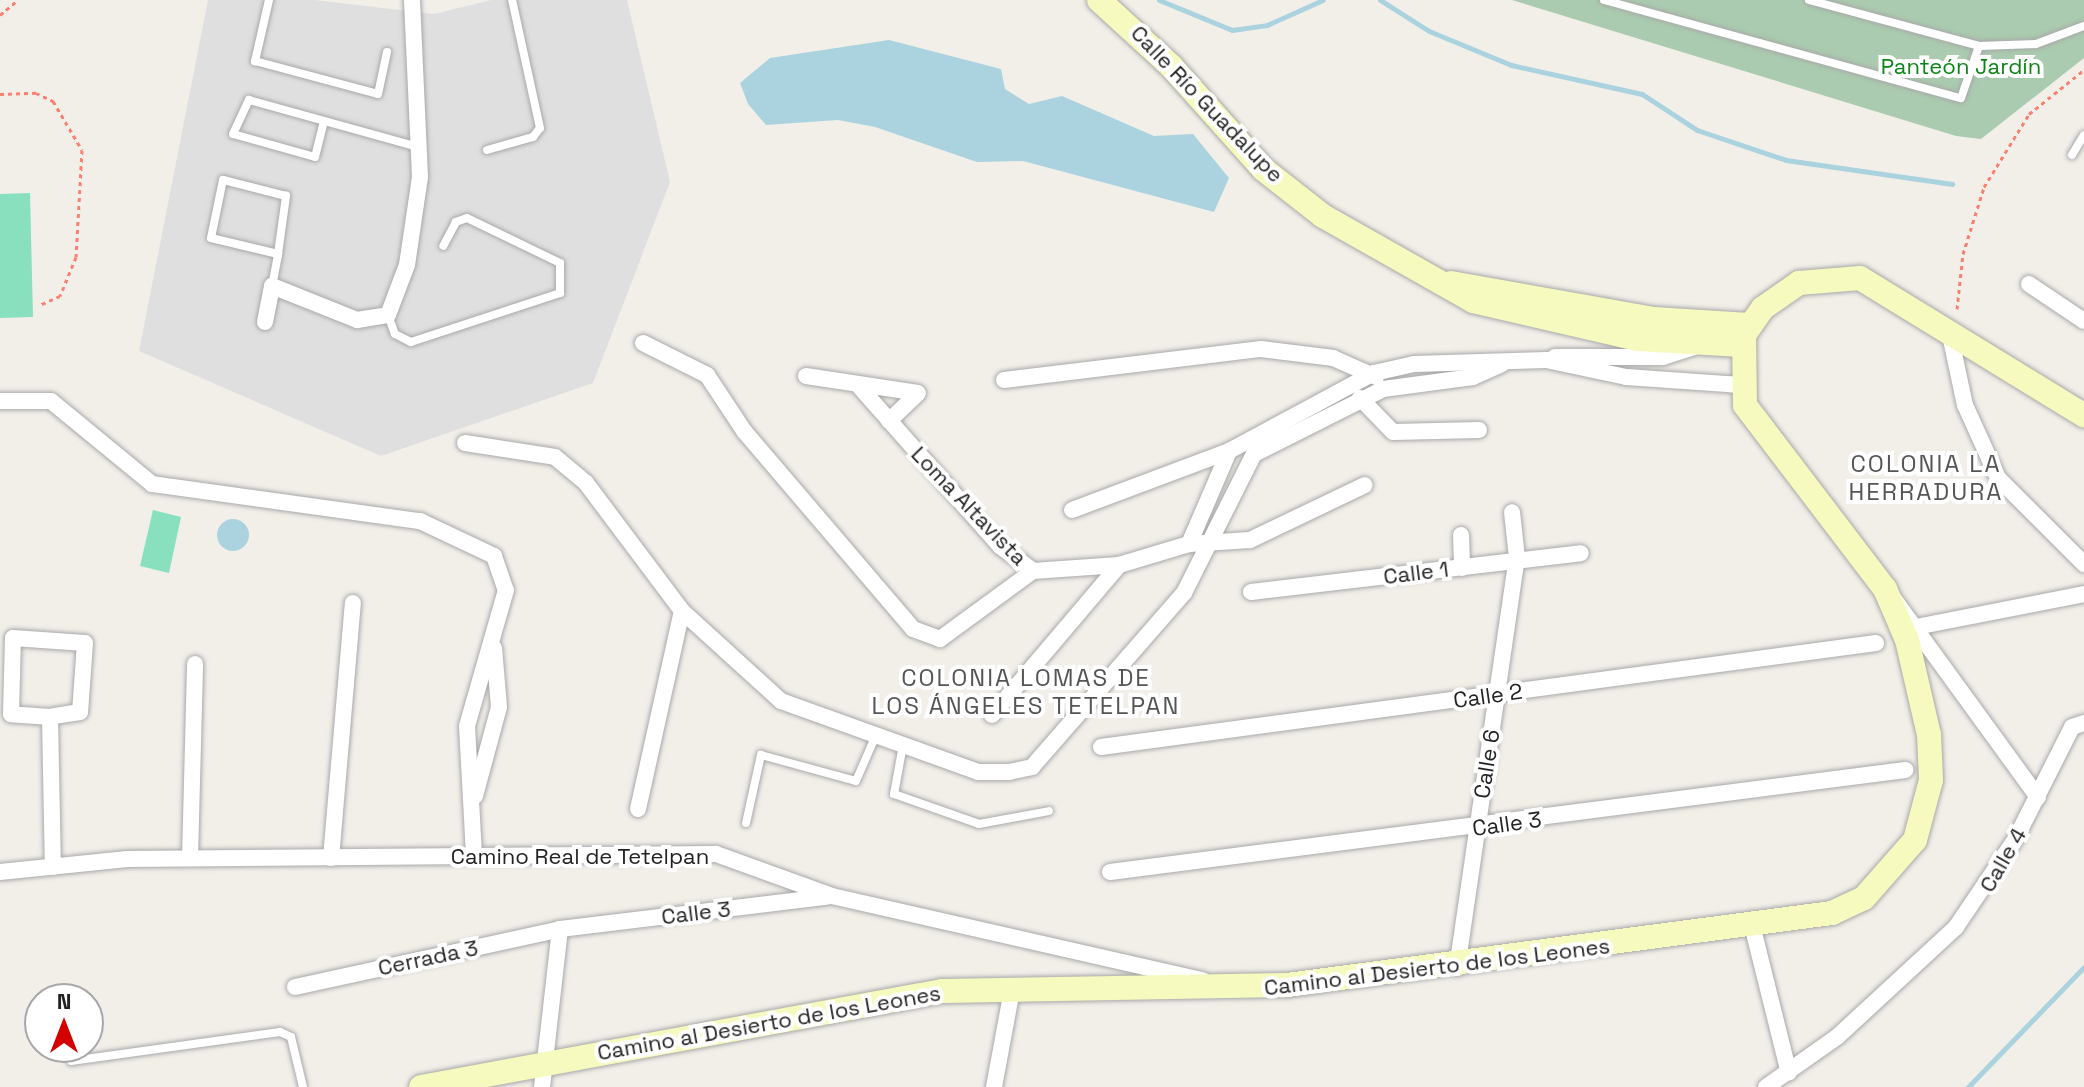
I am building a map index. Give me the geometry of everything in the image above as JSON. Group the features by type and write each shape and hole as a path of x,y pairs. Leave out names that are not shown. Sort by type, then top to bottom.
{"main road":[{"name":"Calle Río Guadalupe","path":"1099,0 1171,66 1263,169 1323,216 1439,282 1513,313 1701,344 1745,335"},
{"path":"1740,385 1745,335 1799,283 1842,277 1876,285 1953,319 2084,415"},
{"name":"Calle Río Guadalupe","path":"1439,282 1745,335"},
{"name":"Camino al Desierto de los Leones","path":"421,1087 544,1075 868,1002 1012,990 1240,989 1457,968 1753,929 1832,913 1864,898 1915,840 1931,780 1929,735 1907,640 1885,589 1754,422 1740,385"}],"street":[{"path":"265,322 272,286 357,320 388,315 416,223 420,147 412,0"},
{"path":"2029,284 2084,321"},
{"path":"1953,319 1965,405 1998,478 2084,564"},
{"path":"643,343 683,360 727,397 744,431 913,629 940,639 1033,571"},
{"path":"1004,380 1261,349 1301,351 1374,373 1546,360 1563,354 1663,357 1701,344"},
{"path":"1546,360 1626,377 1740,385"},
{"path":"465,443 555,457 586,483 682,611 781,701 978,772 1032,767 1194,575 1215,541 1254,454 1383,389 1473,377 1502,364"},
{"path":"1374,373 1383,389"},
{"path":"1072,510 1229,451 1374,373"},
{"path":"806,376 918,393 889,421"},
{"name":"Loma Altavista","path":"858,385 1000,546 1033,571 1119,565 1189,544 1250,540 1365,485"},
{"path":"1360,398 1393,432 1479,430"},
{"path":"0,401 51,401 152,484 340,506 448,529 505,570 494,648 468,719 475,796 474,857"},
{"path":"1194,575 1189,544 1229,451"},
{"name":"Calle 6","path":"1457,968 1517,558 1512,512"},
{"path":"1461,535 1462,568"},
{"name":"Calle 1","path":"1251,592 1462,568 1517,558 1581,553"},
{"path":"992,715 1119,565"},
{"path":"1885,589 1916,627 2038,797"},
{"path":"1916,627 2084,594"},
{"path":"331,858 353,603"},
{"path":"638,809 682,611"},
{"path":"13,638 83,639 80,712 50,717 11,714 13,638"},
{"name":"Calle 2","path":"1101,747 1876,643"},
{"path":"475,796 497,723 501,687 494,648"},
{"path":"190,858 195,664"},
{"path":"50,717 53,867"},
{"path":"468,719 497,723"},
{"name":"Calle 4","path":"1766,1087 1789,1073 1956,927 2038,797 2072,727 2084,723"},
{"name":"Calle 3","path":"1110,872 1477,828 1905,770"},
{"name":"Camino Real de Tetelpan","path":"0,872 190,858 716,854 832,896 1240,989"},
{"name":"Calle 3","path":"560,929 832,896"},
{"path":"544,1075 560,929"},
{"name":"Cerrada 3","path":"295,987 560,929"},
{"path":"1753,929 1789,1073"},
{"path":"994,1087 1012,990"}],"lane":[{"path":"269,0 255,61 378,94 387,52"},
{"path":"487,150 533,137 540,128 512,0"},
{"path":"1604,0 1961,98 1979,46"},
{"path":"1809,0 1979,46 2036,44 2084,26"},
{"path":"324,121 315,157 233,134 244,101 324,121 420,147"},
{"path":"2072,155 2084,135"},
{"path":"272,286 278,254 284,193 223,180 211,238 278,254"},
{"path":"388,315 395,334 411,342 560,293 560,263 467,218 456,222 443,246"},
{"path":"746,823 761,755 856,781 876,735"},
{"path":"903,745 894,794 979,824 1049,811"},
{"path":"104,1056 280,1032 291,1037 303,1087"}],"path":[{"path":"0,15 18,0"},
{"path":"1953,319 1963,254 1984,187 2029,114 2084,70"},
{"path":"0,94 36,93 53,101 82,150 76,257 60,296 40,305"}],"shaded area":[{"path":"208,0 315,0 434,14 491,0 627,0 670,182 593,383 381,456 139,351"}],"green space":[{"name":"Panteón Jardín","path":"1512,0 2084,0 2084,58 1981,139 1956,136"},
{"path":"30,193 33,317 0,318 0,194"},
{"path":"153,510 181,517 169,573 140,566"}],"water":[{"path":"889,40 1001,69 1005,89 1029,104 1062,96 1154,136 1193,134 1229,178 1214,212 1023,161 977,162 875,127 838,120 766,125 748,104 740,83 770,58"},
{"path":"233,519 244,524 249,535 244,546 233,551 222,546 217,535 222,524"}],"waterway":[{"path":"1159,0 1232,30 1267,25 1323,0"},
{"path":"1380,0 1429,31 1511,65 1642,94 1697,130 1786,160 1952,184"},
{"path":"1968,1087 2084,967"}],"district":[{"name":"COLONIA LA HERRADURA","path":"1926,478"},
{"name":"COLONIA LOMAS DE LOS ÁNGELES TETELPAN","path":"1026,692"}]}
